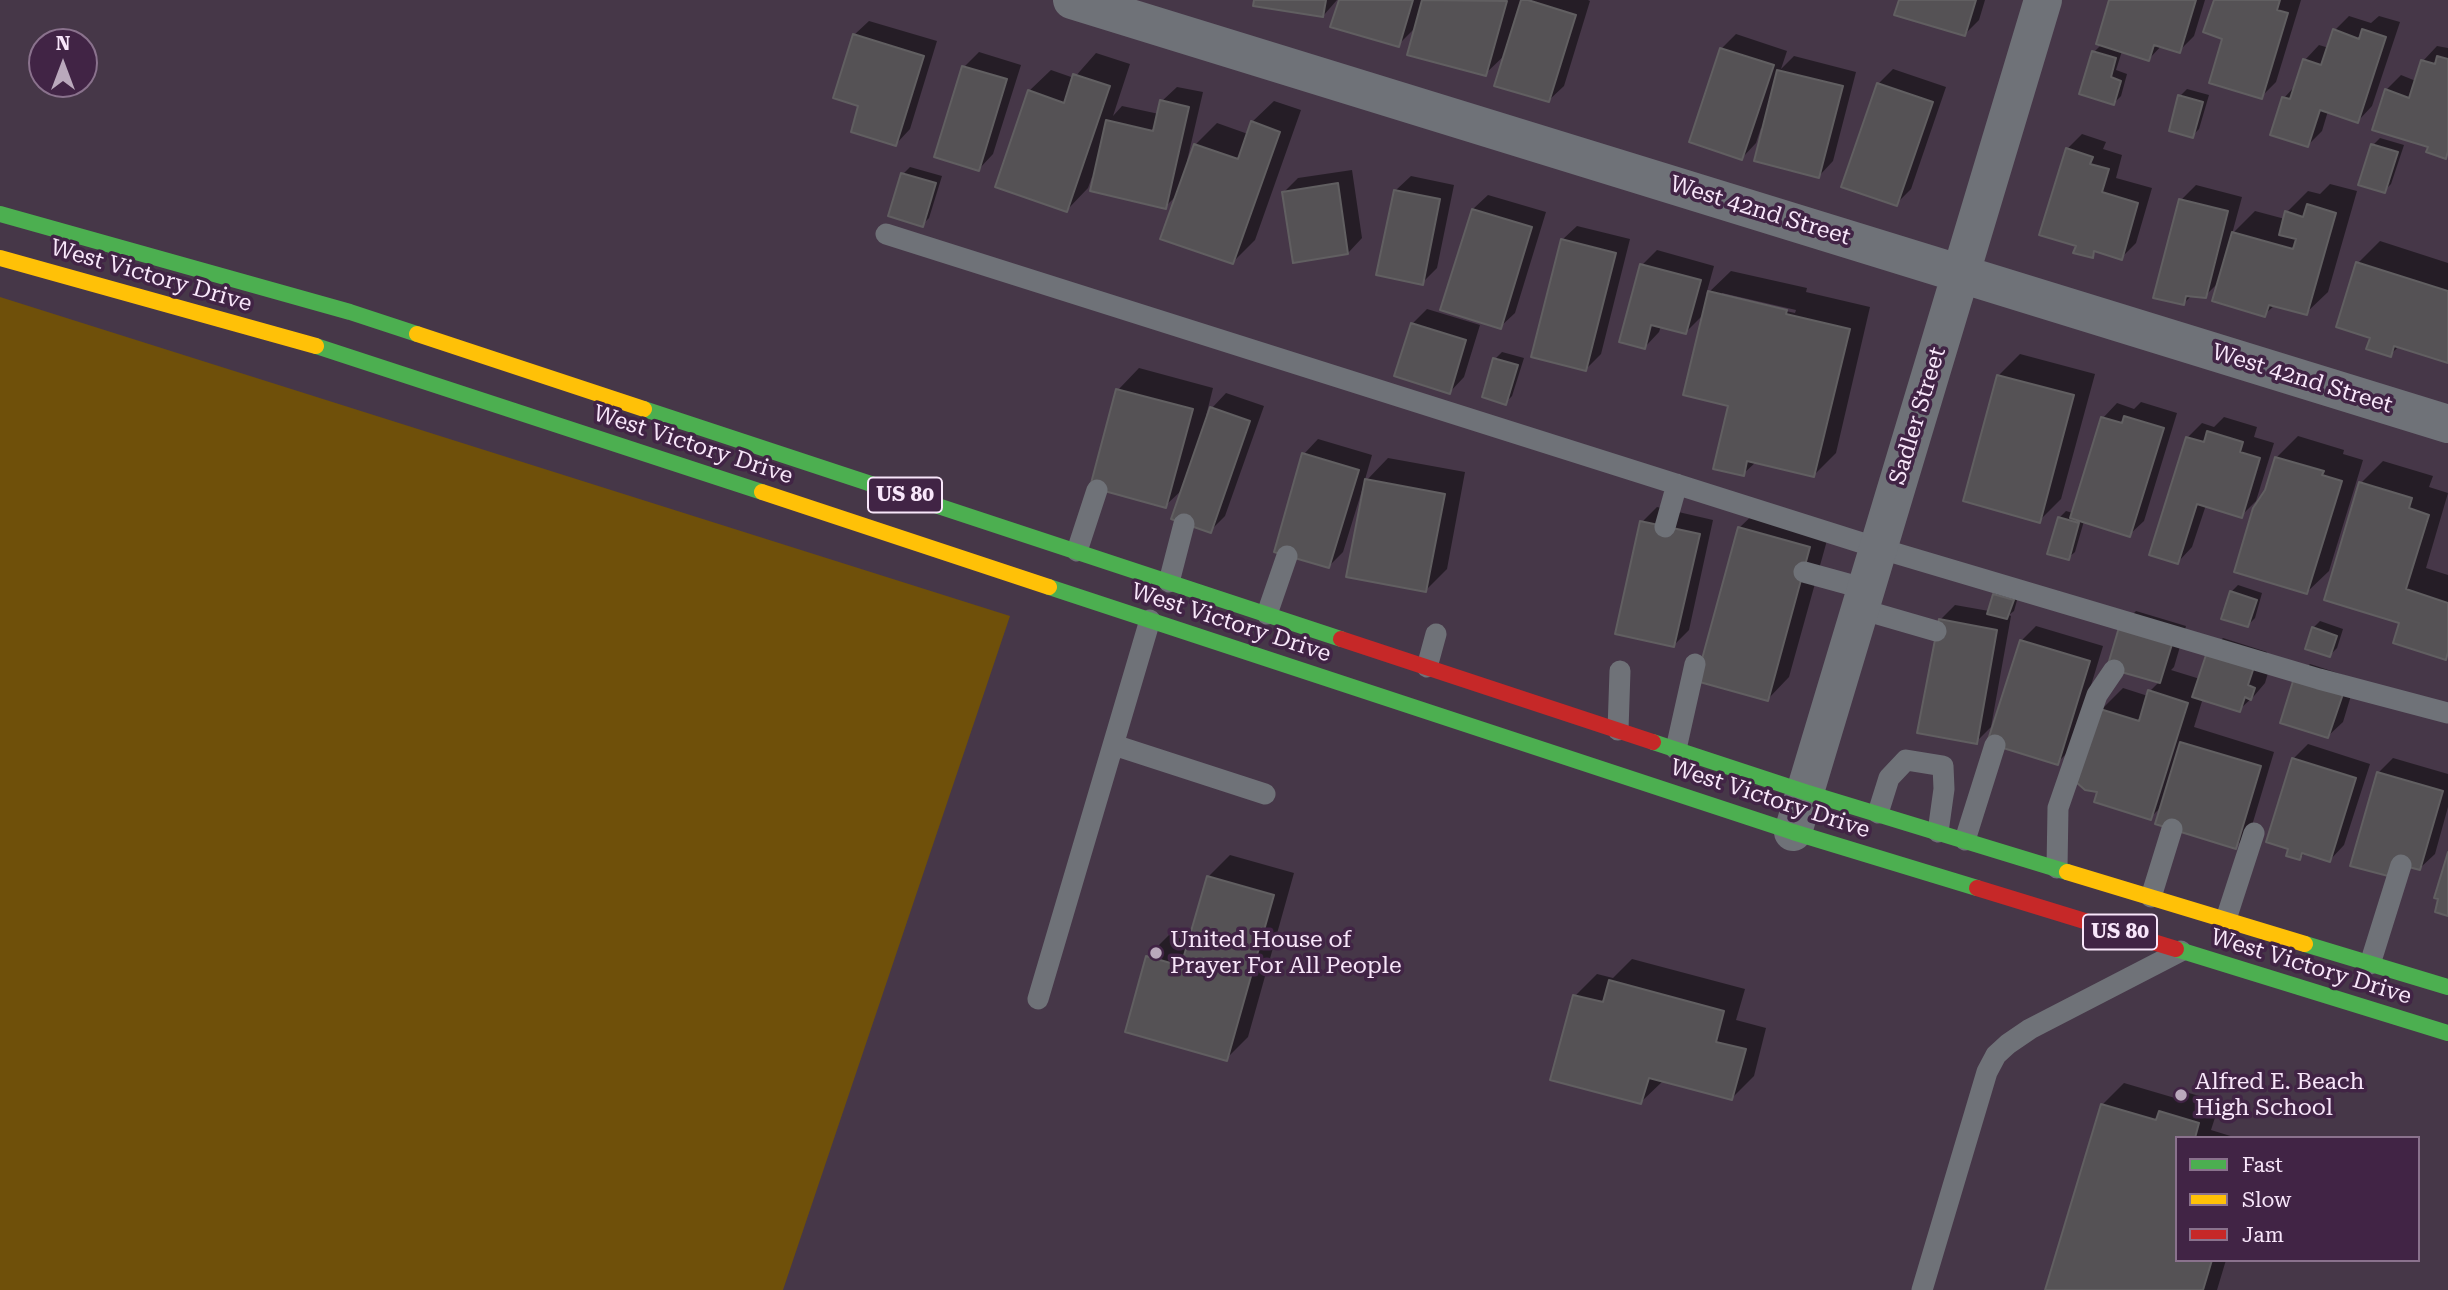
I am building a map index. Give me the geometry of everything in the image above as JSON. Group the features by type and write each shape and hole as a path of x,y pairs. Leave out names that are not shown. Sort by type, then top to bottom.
{"main road":[{"name":"West Victory Drive","path":"0,214 350,312 1805,792 2448,987"},
{"name":"West Victory Drive","path":"0,258 337,352 1793,832 2448,1033"}],"street":[{"name":"West 42nd Street","path":"1072,0 2448,424"},
{"name":"Sadler Street","path":"1793,832 2043,0"}],"lane":[{"path":"886,234 1878,548 2319,679 2448,713"},
{"path":"1665,527 1677,484"},
{"path":"1077,551 1097,489"},
{"path":"1170,582 1184,524"},
{"path":"1267,614 1287,556"},
{"path":"1804,572 1936,631"},
{"path":"1038,999 1150,620"},
{"path":"1427,667 1436,634"},
{"path":"1676,749 1695,664"},
{"path":"2057,868 2058,808 2097,695 2114,670"},
{"path":"1618,730 1620,671"},
{"path":"1114,745 1265,794"},
{"path":"1965,840 1995,745"},
{"path":"1878,813 1889,778 1906,760 1943,766 1944,789 1938,832"},
{"path":"2151,897 2172,829"},
{"path":"2226,919 2254,833"},
{"path":"2370,964 2401,865"},
{"path":"1922,1290 1987,1072 1996,1055 2030,1029 2181,951"}],"shaded area":[{"path":"0,297 1010,616 783,1290 0,1290"}],"building":[{"path":"1254,0 1326,0 1323,17 1253,6"},
{"path":"1339,0 1413,0 1399,47 1330,27"},
{"path":"1422,0 1507,1 1486,76 1407,55"},
{"path":"1521,0 1576,15 1549,102 1494,86"},
{"path":"1899,0 1976,0 1965,36 1894,15"},
{"path":"2109,0 2196,0 2180,53 2154,45 2149,61 2096,44"},
{"path":"2214,0 2280,0 2277,10 2288,13 2262,99 2209,83 2222,39 2203,32"},
{"path":"2333,29 2359,39 2362,29 2386,37 2358,123 2320,110 2308,147 2270,135 2282,97 2290,99 2303,59 2321,65"},
{"path":"853,34 924,56 896,146 851,132 858,106 833,98"},
{"path":"1720,48 1774,65 1742,160 1689,142"},
{"path":"2092,51 2116,58 2111,77 2121,81 2114,105 2079,94"},
{"path":"2437,56 2448,59 2446,159 2426,152 2428,147 2372,130 2385,89 2409,98 2421,60 2435,64"},
{"path":"962,66 1007,79 979,171 934,157"},
{"path":"1777,70 1843,86 1819,178 1754,161"},
{"path":"1073,74 1110,86 1067,212 995,187 1028,90 1064,103"},
{"path":"1877,83 1933,102 1897,206 1841,187"},
{"path":"2178,95 2203,102 2193,138 2169,131"},
{"path":"1160,100 1189,107 1166,209 1090,191 1106,120 1153,131"},
{"path":"1251,121 1280,132 1233,264 1160,239 1194,144 1238,159"},
{"path":"2371,144 2398,152 2385,193 2358,185"},
{"path":"2066,148 2093,157 2090,164 2109,169 2102,192 2138,203 2122,260 2094,251 2093,258 2073,253 2076,246 2039,235"},
{"path":"901,173 936,183 923,227 888,216"},
{"path":"1338,183 1348,254 1293,263 1282,192"},
{"path":"1394,190 1440,199 1423,285 1376,275"},
{"path":"2179,199 2228,211 2206,298 2186,296 2184,305 2153,298"},
{"path":"2307,204 2336,213 2307,315 2269,305 2265,317 2212,301 2232,232 2293,249 2296,239 2279,235 2285,211 2303,217"},
{"path":"1472,209 1532,227 1501,329 1440,310"},
{"path":"1561,239 1616,253 1586,371 1531,357"},
{"path":"2356,262 2448,291 2448,363 2394,346 2391,357 2366,349 2370,338 2336,327"},
{"path":"1640,264 1701,280 1686,334 1651,325 1645,349 1619,342"},
{"path":"1708,291 1850,329 1814,477 1747,461 1744,476 1713,469 1728,406 1683,395"},
{"path":"1411,323 1466,340 1450,394 1394,376"},
{"path":"1493,358 1518,365 1506,405 1482,397"},
{"path":"1997,375 2074,395 2040,523 1963,501"},
{"path":"1116,389 1193,409 1166,508 1090,487"},
{"path":"1210,407 1250,421 1211,533 1171,519"},
{"path":"2124,416 2164,428 2130,537 2070,518 2101,417 2122,423"},
{"path":"2207,431 2243,442 2240,452 2260,458 2242,518 2197,504 2178,564 2149,555 2186,437 2204,442"},
{"path":"1302,453 1359,470 1329,568 1274,552"},
{"path":"2275,457 2324,471 2322,475 2342,481 2307,594 2234,572 2253,508 2265,490"},
{"path":"1365,479 1445,494 1426,592 1346,577"},
{"path":"2359,482 2412,498 2409,508 2429,515 2406,589 2448,603 2446,660 2393,643 2399,623 2324,600"},
{"path":"2058,517 2079,523 2069,560 2047,554"},
{"path":"1640,521 1700,534 1674,647 1615,634"},
{"path":"1738,527 1810,547 1768,701 1696,681"},
{"path":"2230,591 2257,600 2248,627 2221,619"},
{"path":"1993,594 2014,600 2007,619 1987,614"},
{"path":"1939,619 1997,630 1977,744 1917,733"},
{"path":"2120,624 2173,641 2160,683 2107,668"},
{"path":"2312,627 2337,636 2330,657 2305,649"},
{"path":"2020,640 2090,661 2058,765 1987,743"},
{"path":"2207,652 2254,667 2248,685 2255,688 2251,700 2245,697 2240,712 2192,697"},
{"path":"2294,678 2343,694 2328,738 2280,723"},
{"path":"2148,690 2188,703 2151,820 2094,802 2097,792 2085,790 2076,782 2100,709 2139,721"},
{"path":"2180,742 2261,766 2236,849 2155,824"},
{"path":"2292,758 2356,778 2330,862 2302,853 2300,860 2286,856 2288,849 2266,842"},
{"path":"2377,772 2443,791 2420,870 2401,865 2392,877 2350,866"},
{"path":"2448,852 2448,916 2435,912 2438,899 2434,898"},
{"path":"1207,876 1274,895 1227,1061 1125,1032 1146,956 1181,966"},
{"path":"1609,980 1724,1011 1716,1042 1746,1049 1732,1100 1649,1078 1641,1104 1550,1080 1573,995 1603,1002"},
{"path":"2101,1104 2156,1120 2159,1111 2199,1123 2196,1136 2175,1136 2175,1262 2211,1262 2203,1290 2045,1290"}],"traffic: fast":[{"path":"0,214 350,312 417,334"},
{"path":"316,346 762,492"},
{"path":"644,409 1341,639"},
{"path":"1049,587 1793,832 1977,888"},
{"path":"1653,742 1805,792 2067,872"},
{"path":"2305,944 2448,987"},
{"path":"2176,949 2448,1033"}],"traffic: slow":[{"path":"0,258 316,346"},
{"path":"417,334 644,409"},
{"path":"762,492 1049,587"},
{"path":"2067,872 2305,944"}],"traffic: jam":[{"path":"1341,639 1653,742"},
{"path":"1977,888 2176,949"}],"place":[{"name":"United House of Prayer For All People","path":"1156,953"},
{"name":"Alfred E. Beach High School","path":"2181,1095"}]}
